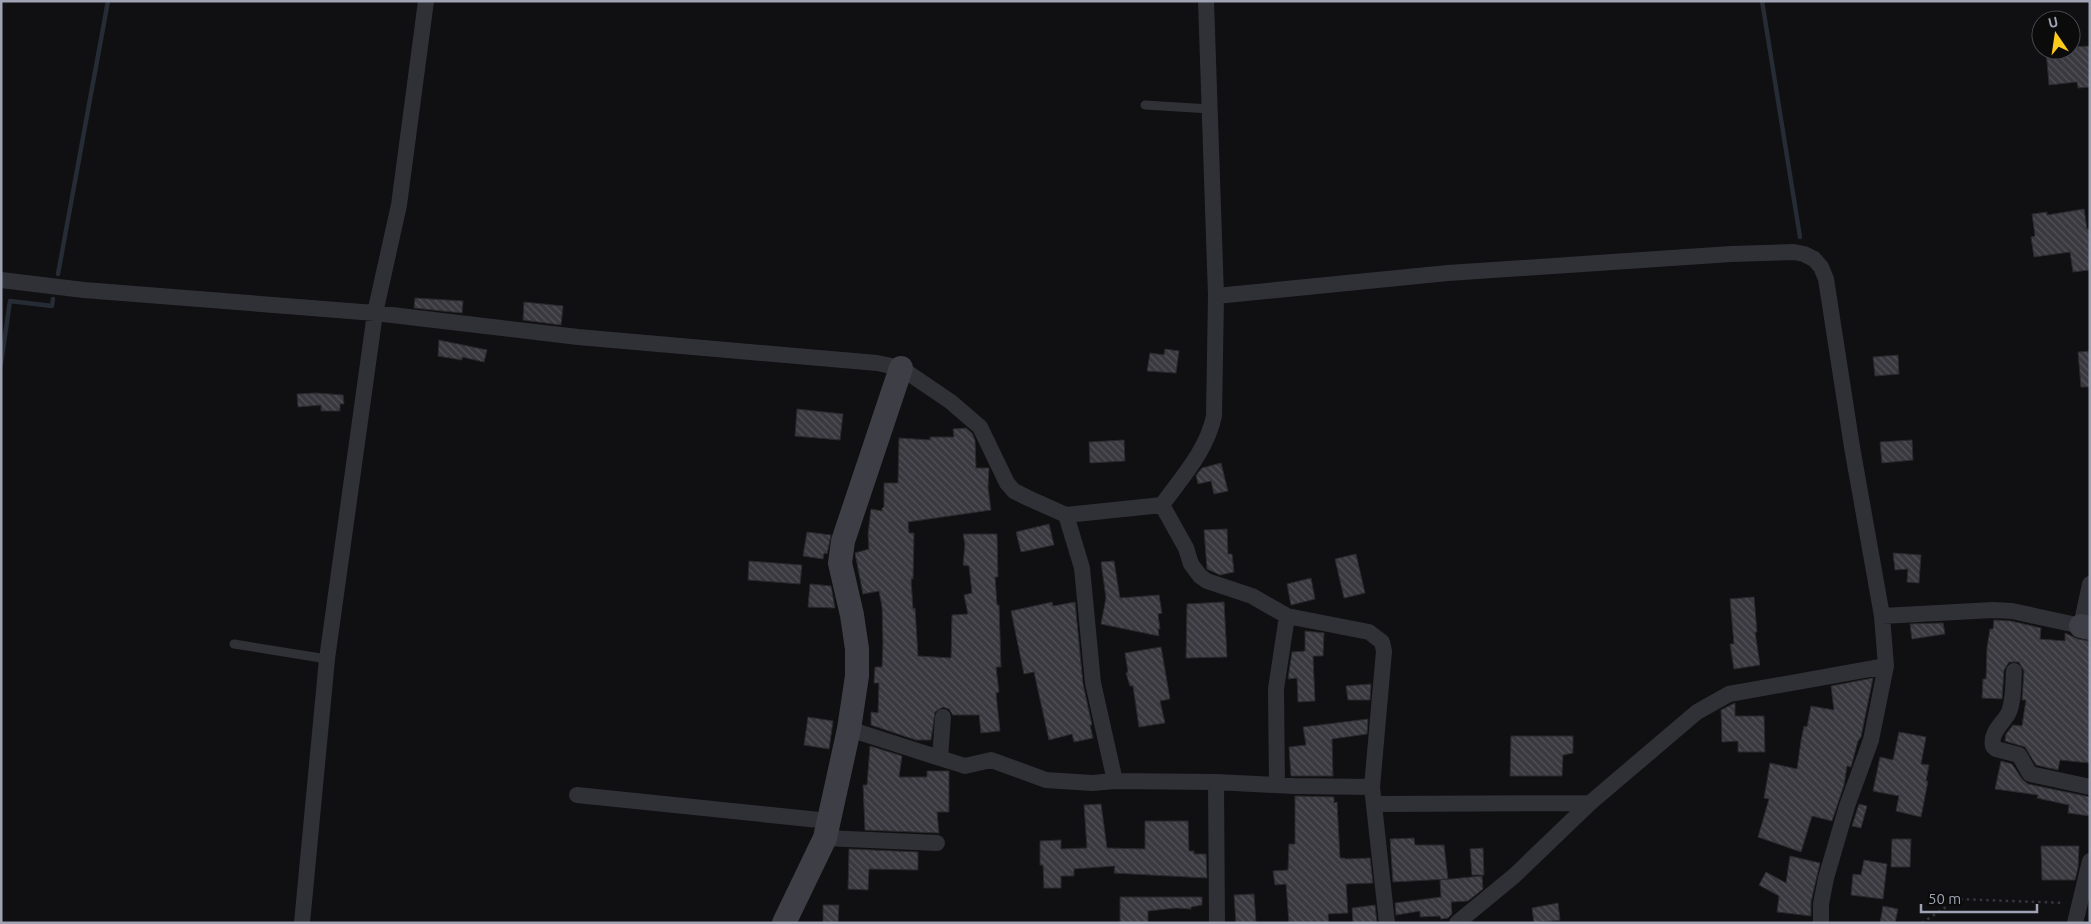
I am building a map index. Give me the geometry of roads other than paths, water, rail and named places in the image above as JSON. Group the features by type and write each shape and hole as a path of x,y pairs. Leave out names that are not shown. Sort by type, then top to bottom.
{"street":[{"path":"302,923 327,659 375,313 399,205 426,1"},
{"path":"1,280 84,290 375,313 578,337 877,363 901,368 951,402 980,427 1007,482 1014,491 1066,515 1162,505 1200,452 1212,426 1214,416 1216,296 1206,1"},
{"path":"1216,296 1448,273 1731,254 1794,252 1814,259 1821,267 1826,278 1852,447 1882,616 1886,666 1871,740 1847,806 1826,878 1821,904 1822,923"},
{"path":"784,923 827,829 849,730 856,676 857,649 852,615 840,562 843,541 901,368"},
{"path":"1162,505 1186,548 1190,564 1200,576 1217,585 1252,596 1287,616 1368,632 1382,642 1384,651 1372,787 1387,923"},
{"path":"1066,515 1082,568 1093,683 1115,781"},
{"path":"1882,616 1993,610 2012,611 2085,627 2090,584"},
{"path":"1277,785 1276,689 1287,616"},
{"path":"1457,923 1514,876 1590,802 1697,712 1729,694 1886,666"},
{"path":"2014,670 2012,696 2008,713 1994,734 1993,746 1996,749 2019,755 2030,774 2090,787"},
{"path":"940,758 943,717"},
{"path":"849,730 965,766 991,760 1046,780 1216,782 1372,787"},
{"path":"1216,782 1217,923"},
{"path":"577,795 937,843"},
{"path":"1374,804 1590,802"},
{"path":"2076,923 2090,861"}],"lane":[{"path":"1145,105 1210,109"},
{"path":"234,644 327,659"}],"waterway":[{"path":"58,274 108,1"},
{"path":"1762,1 1800,237"},
{"path":"1,364 10,301 52,306 53,299"}]}
